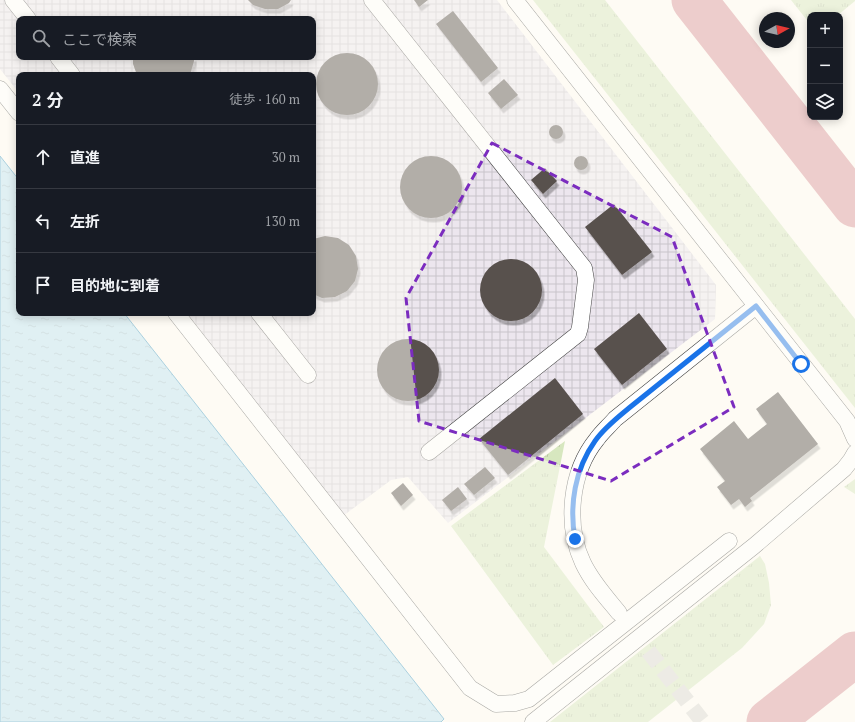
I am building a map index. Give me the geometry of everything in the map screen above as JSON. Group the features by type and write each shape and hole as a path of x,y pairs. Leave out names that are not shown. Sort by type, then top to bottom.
{"lane":[{"path":"14,0 26,16"},
{"path":"372,0 584,268 586,280 578,334 429,452"},
{"path":"515,0 851,427 855,439"},
{"path":"60,60 70,72"},
{"path":"0,89 16,109"},
{"path":"619,613 593,580 577,549 573,528 572,509 580,469 596,440 615,419 756,306"},
{"path":"178,316 470,688 496,704 515,703 529,699 728,541"},
{"path":"261,316 308,375"},
{"path":"533,722 754,546 844,469 855,453"}],"highlighted area":[{"path":"492,143 672,237 734,407 611,481 419,421 406,298"}],"shaded area":[{"path":"0,0 497,0 716,285 715,319 448,523 408,477 391,480 343,516 189,316 316,316 316,72 16,72 16,89 0,69"}],"green space":[{"path":"533,0 605,0 855,319 855,408"},
{"path":"791,0 855,0 842,12 807,12 807,20"},
{"path":"565,441 544,547 604,627 553,665 451,526"},
{"path":"855,479 855,494 844,487"},
{"path":"760,556 765,564 769,583 771,605 764,624 742,648 648,722 550,722"}],"water":[{"path":"0,156 16,176 16,316 126,316 444,719 441,722 0,722"}],"building":[{"path":"248,0 291,0 289,3 278,9 265,9 253,5"},
{"path":"414,0 428,0 419,7"},
{"path":"453,11 498,68 481,82 436,24"},
{"path":"347,53 359,56 369,62 375,72 378,84 375,96 369,106 359,112 347,115 335,112 325,106 319,96 316,84 319,72 325,62 335,56"},
{"path":"133,60 194,60 191,72 136,72"},
{"path":"504,79 518,95 501,109 488,93"},
{"path":"556,125 561,127 563,132 561,137 556,139 551,137 549,132 551,127"},
{"path":"431,156 443,159 453,165 459,175 462,187 459,199 453,209 443,215 431,218 419,215 409,209 403,199 400,187 403,175 409,165 419,159"},
{"path":"581,156 586,158 588,163 586,168 581,170 576,168 574,163 576,158"},
{"path":"545,168 557,181 543,194 531,180"},
{"path":"614,204 652,252 622,275 585,227"},
{"path":"325,236 338,238 349,245 356,256 358,269 355,281 347,291 335,297 322,298 316,295 316,238"},
{"path":"511,259 523,262 533,268 539,278 542,290 539,302 533,312 523,318 511,321 499,318 489,312 483,302 480,290 483,278 489,268 499,262"},
{"path":"639,313 667,349 622,385 594,349"},
{"path":"408,339 420,342 430,348 436,358 439,370 436,382 430,392 420,398 408,401 396,398 386,392 380,382 377,370 380,358 386,348 396,342"},
{"path":"555,378 583,414 508,475 479,439"},
{"path":"778,392 818,444 750,498 752,501 745,507 739,499 731,505 717,487 725,481 700,449 734,421 748,439 767,424 756,409"},
{"path":"485,467 495,478 474,495 464,484"},
{"path":"403,483 413,495 401,506 391,493"},
{"path":"458,487 467,499 451,511 442,500"}],"taxiway":[{"path":"694,0 855,205"},
{"path":"769,722 855,654"}],"tunnel":[{"path":"619,613 703,722"}],"route":[{"path":"575,539 572,509 575,490 580,469 596,440 615,419 756,306 801,364"}]}
